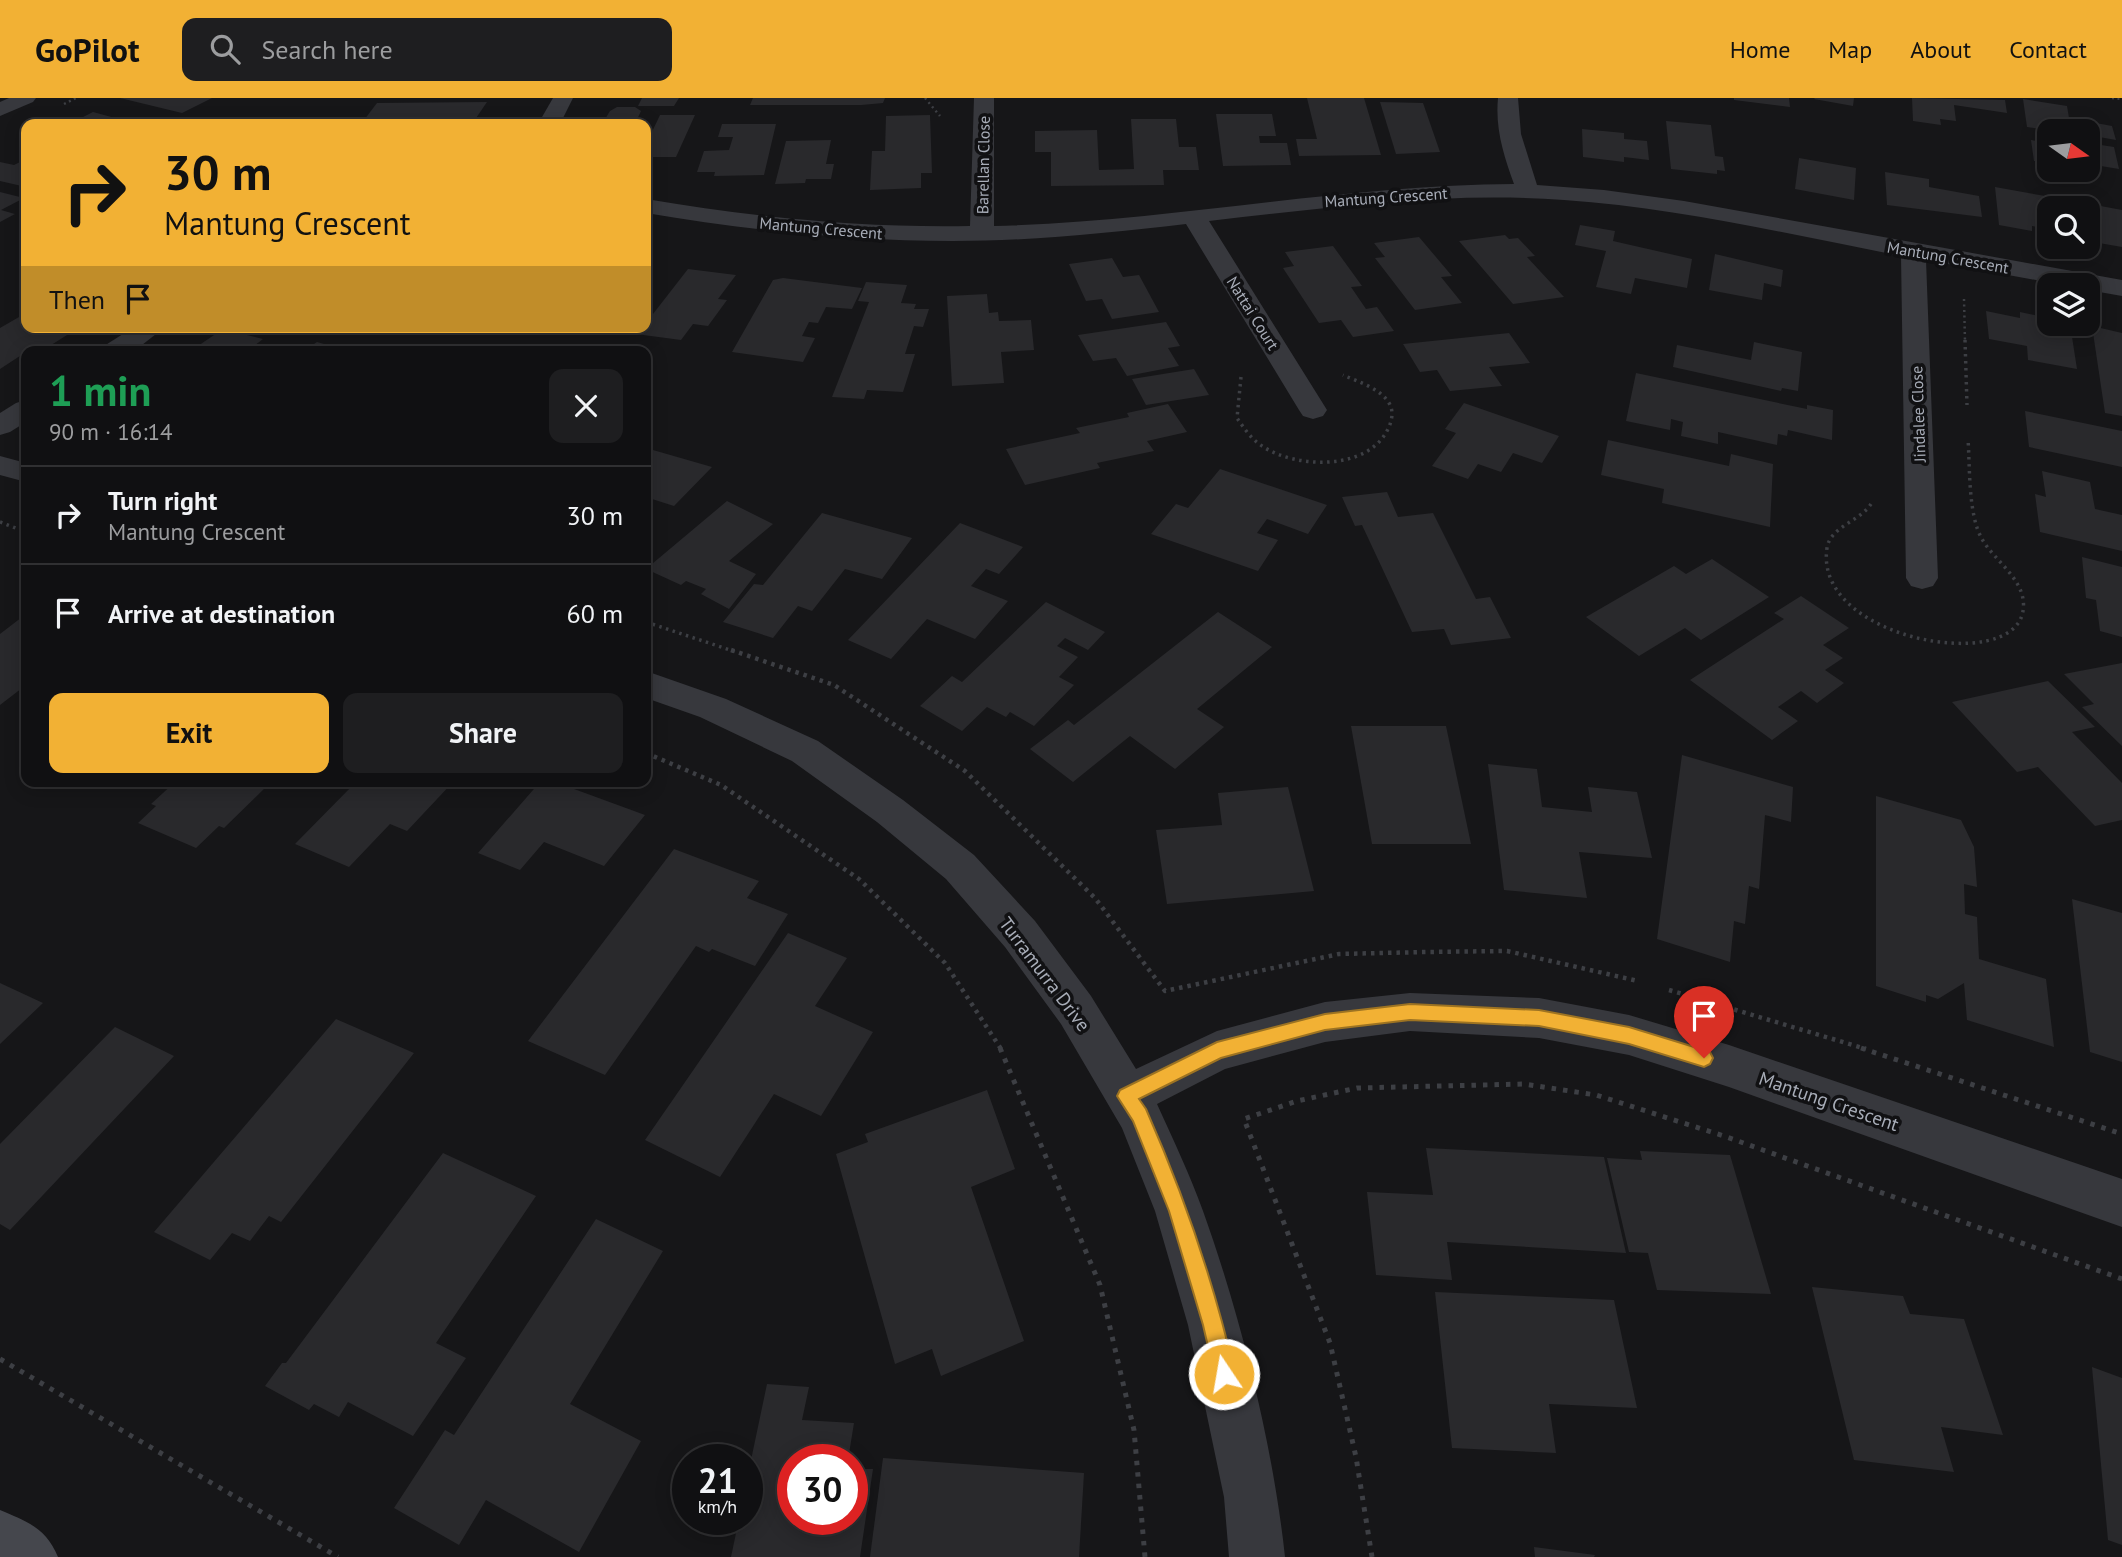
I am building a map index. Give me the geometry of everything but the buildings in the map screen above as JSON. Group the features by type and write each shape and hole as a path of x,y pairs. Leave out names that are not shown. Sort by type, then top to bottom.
{"main road":[{"path":"0,1538 30,1557"}],"street":[{"path":"0,110 26,98"},
{"path":"552,119 563,98"},
{"name":"Barellan Close","path":"982,232 984,98"},
{"path":"1508,98 1506,113 1511,142 1528,191"},
{"name":"Mantung Crescent","path":"651,207 719,219 900,234 1050,230 1194,217 1364,196 1528,191 1641,202 1763,221 2122,288"},
{"name":"Nattai Court","path":"1194,217 1312,410"},
{"name":"Jindalee Close","path":"1913,251 1922,578"},
{"path":"123,346 143,333"},
{"path":"0,426 21,412"},
{"path":"0,465 21,471"},
{"name":"Turramurra Drive","path":"651,686 713,708 805,751 890,811 960,867 1020,934 1076,1010 1140,1116 1179,1211 1213,1325 1251,1497 1257,1557"},
{"name":"Mantung Crescent","path":"1126,1096 1217,1051 1325,1022 1410,1012 1539,1018 1629,1035 1728,1066 2122,1203"}],"path":[{"path":"2112,98 2122,99"},
{"path":"0,522 21,530"},
{"path":"651,624 834,685 965,771 1095,898 1165,991"},
{"path":"651,754 721,785 859,880 946,963 998,1043 1100,1284 1133,1430 1145,1557"},
{"path":"1372,1557 1356,1457 1330,1343 1244,1119 1297,1101 1357,1088 1524,1084 1596,1095 1724,1136 2122,1279"},
{"path":"0,1359 338,1557"}],"route":[{"path":"1224,1374 1213,1325 1179,1211 1140,1116 1126,1096 1217,1051 1325,1022 1410,1012 1539,1018 1629,1035 1704,1058"}]}
